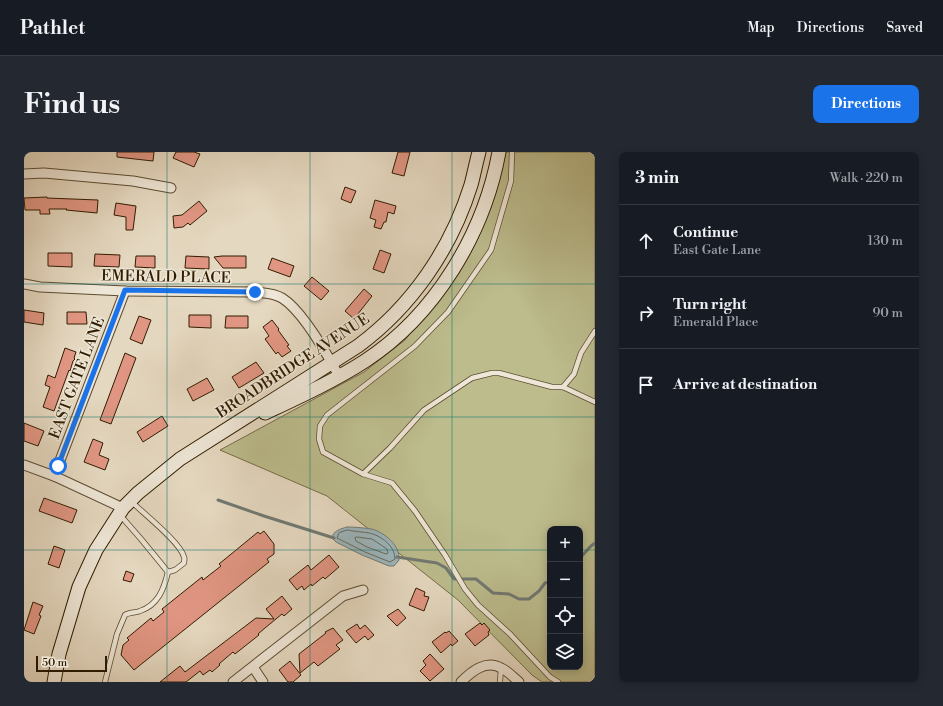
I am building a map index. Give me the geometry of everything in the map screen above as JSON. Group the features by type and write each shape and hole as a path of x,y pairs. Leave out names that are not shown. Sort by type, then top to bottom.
{"main road":[{"name":"BROADBRIDGE AVENUE","path":"54,682 59,654 79,587 96,550 124,508 161,474 180,459 358,346 398,312 425,279 439,258 453,231 471,184 479,152"},
{"name":"BROADBRIDGE AVENUE","path":"213,438 339,376 365,361 392,340 418,315 448,276 469,242 482,212 496,169 499,152"}],"street":[{"path":"24,174 44,173 134,181 171,188"},
{"name":"EMERALD PLACE","path":"24,284 40,287 255,292 273,294 282,298 294,307 332,362 339,376"},
{"name":"EAST GATE LANE","path":"54,476 125,290"},
{"path":"24,465 54,476 124,508"},
{"path":"233,682 343,596 363,590"},
{"path":"461,682 476,669 488,665 499,667 519,682"},
{"path":"253,667 263,682"}],"lane":[{"path":"512,152 510,181 491,250 448,312 415,346 327,415 320,426 319,439 323,452 363,474 392,482 415,510 445,555 465,589 478,605 510,634 550,677 558,682"},
{"path":"563,387 574,374 581,353 595,331"},
{"path":"363,474 390,448 424,410 472,378 492,372 499,373 552,387 563,387 595,402"},
{"path":"124,508 160,526 184,556 184,563 175,570 168,572"},
{"path":"124,508 141,538 168,572"},
{"path":"105,682 117,634 125,615 127,613 147,608 160,596 165,586 168,572"},
{"path":"499,667 500,682"}],"green space":[{"path":"505,152 595,152 595,682 542,682 532,675 458,600 327,496 220,450 364,372 405,340 452,282 491,207"}],"water":[{"path":"347,527 373,529 380,532 395,546 399,555 399,560 394,566 389,566 362,555 336,542 332,538 335,532"}],"building":[{"path":"117,152 154,152 153,161 117,157"},
{"path":"176,152 194,152 200,154 194,167 173,158"},
{"path":"398,152 410,152 404,176 392,173"},
{"path":"345,187 356,191 351,203 341,199"},
{"path":"47,197 98,200 97,213 66,210 67,209 49,209 50,214 40,214 40,210 25,210 24,198"},
{"path":"375,200 396,206 394,214 388,212 386,222 384,222 381,229 374,227 376,220 370,218"},
{"path":"199,201 207,211 190,225 188,223 183,227 174,228 173,216 182,215"},
{"path":"116,203 136,206 133,230 126,230 126,217 114,215"},
{"path":"380,250 391,254 384,273 373,269"},
{"path":"48,253 72,253 72,267 48,266"},
{"path":"95,254 120,255 119,267 94,266"},
{"path":"136,256 155,256 155,268 135,267"},
{"path":"186,256 209,257 209,269 185,268"},
{"path":"246,256 246,268 223,268 214,257"},
{"path":"272,258 294,266 290,277 268,269"},
{"path":"312,277 329,291 321,300 304,286"},
{"path":"364,289 372,296 354,319 345,311"},
{"path":"24,310 44,313 43,325 24,322"},
{"path":"67,312 86,312 87,324 67,324"},
{"path":"189,315 211,315 211,328 189,327"},
{"path":"139,316 151,320 142,344 130,339"},
{"path":"226,316 248,316 248,328 225,328"},
{"path":"272,320 289,345 287,346 291,351 282,357 278,352 276,354 265,339 269,336 263,327"},
{"path":"65,348 76,352 75,359 70,371 69,370 54,411 43,407 50,387 45,385 48,375 55,378"},
{"path":"125,353 136,358 111,424 100,420"},
{"path":"256,362 264,373 239,388 232,377"},
{"path":"207,378 214,390 193,401 187,389"},
{"path":"162,416 168,426 143,442 137,432"},
{"path":"24,423 44,431 38,446 24,441"},
{"path":"93,439 103,443 99,455 109,459 105,470 84,462"},
{"path":"44,498 77,510 72,523 39,511"},
{"path":"264,531 274,544 274,554 267,559 269,562 134,670 121,655 123,645 129,640 127,638 151,618 153,621 164,612 162,609 202,577 203,580 221,566 219,564 258,532 260,534"},
{"path":"54,546 65,550 59,568 48,564"},
{"path":"329,555 339,567 325,579 323,577 312,586 311,584 304,590 302,586 297,590 289,580 308,565 311,570"},
{"path":"126,571 134,574 131,582 123,580"},
{"path":"416,588 425,592 424,596 429,597 424,611 409,605"},
{"path":"282,596 292,609 284,616 282,614 235,654 233,652 212,672 210,670 203,675 200,671 186,682 160,682 180,666 185,672 256,618 274,619 266,609"},
{"path":"33,602 43,606 34,634 24,630"},
{"path":"398,609 406,618 397,626 387,616"},
{"path":"480,623 482,625 484,623 490,630 488,632 489,635 475,646 465,634"},
{"path":"357,624 360,629 365,625 374,635 368,640 365,636 356,643 346,631"},
{"path":"333,628 343,640 336,645 340,649 318,666 314,662 300,673 299,654 326,633 325,632"},
{"path":"449,631 458,641 452,646 451,644 441,653 432,642 445,632 446,633"},
{"path":"430,654 444,669 430,681 420,671 426,665 423,661"},
{"path":"290,661 301,675 293,682 288,682 279,670"}],"waterway":[{"path":"218,500 334,538"},
{"path":"583,555 595,543"},
{"path":"397,557 437,563 446,568 454,579 476,579 493,593 509,594 519,599 529,599 547,583"}],"route":[{"path":"58,466 125,290 255,292"}]}
